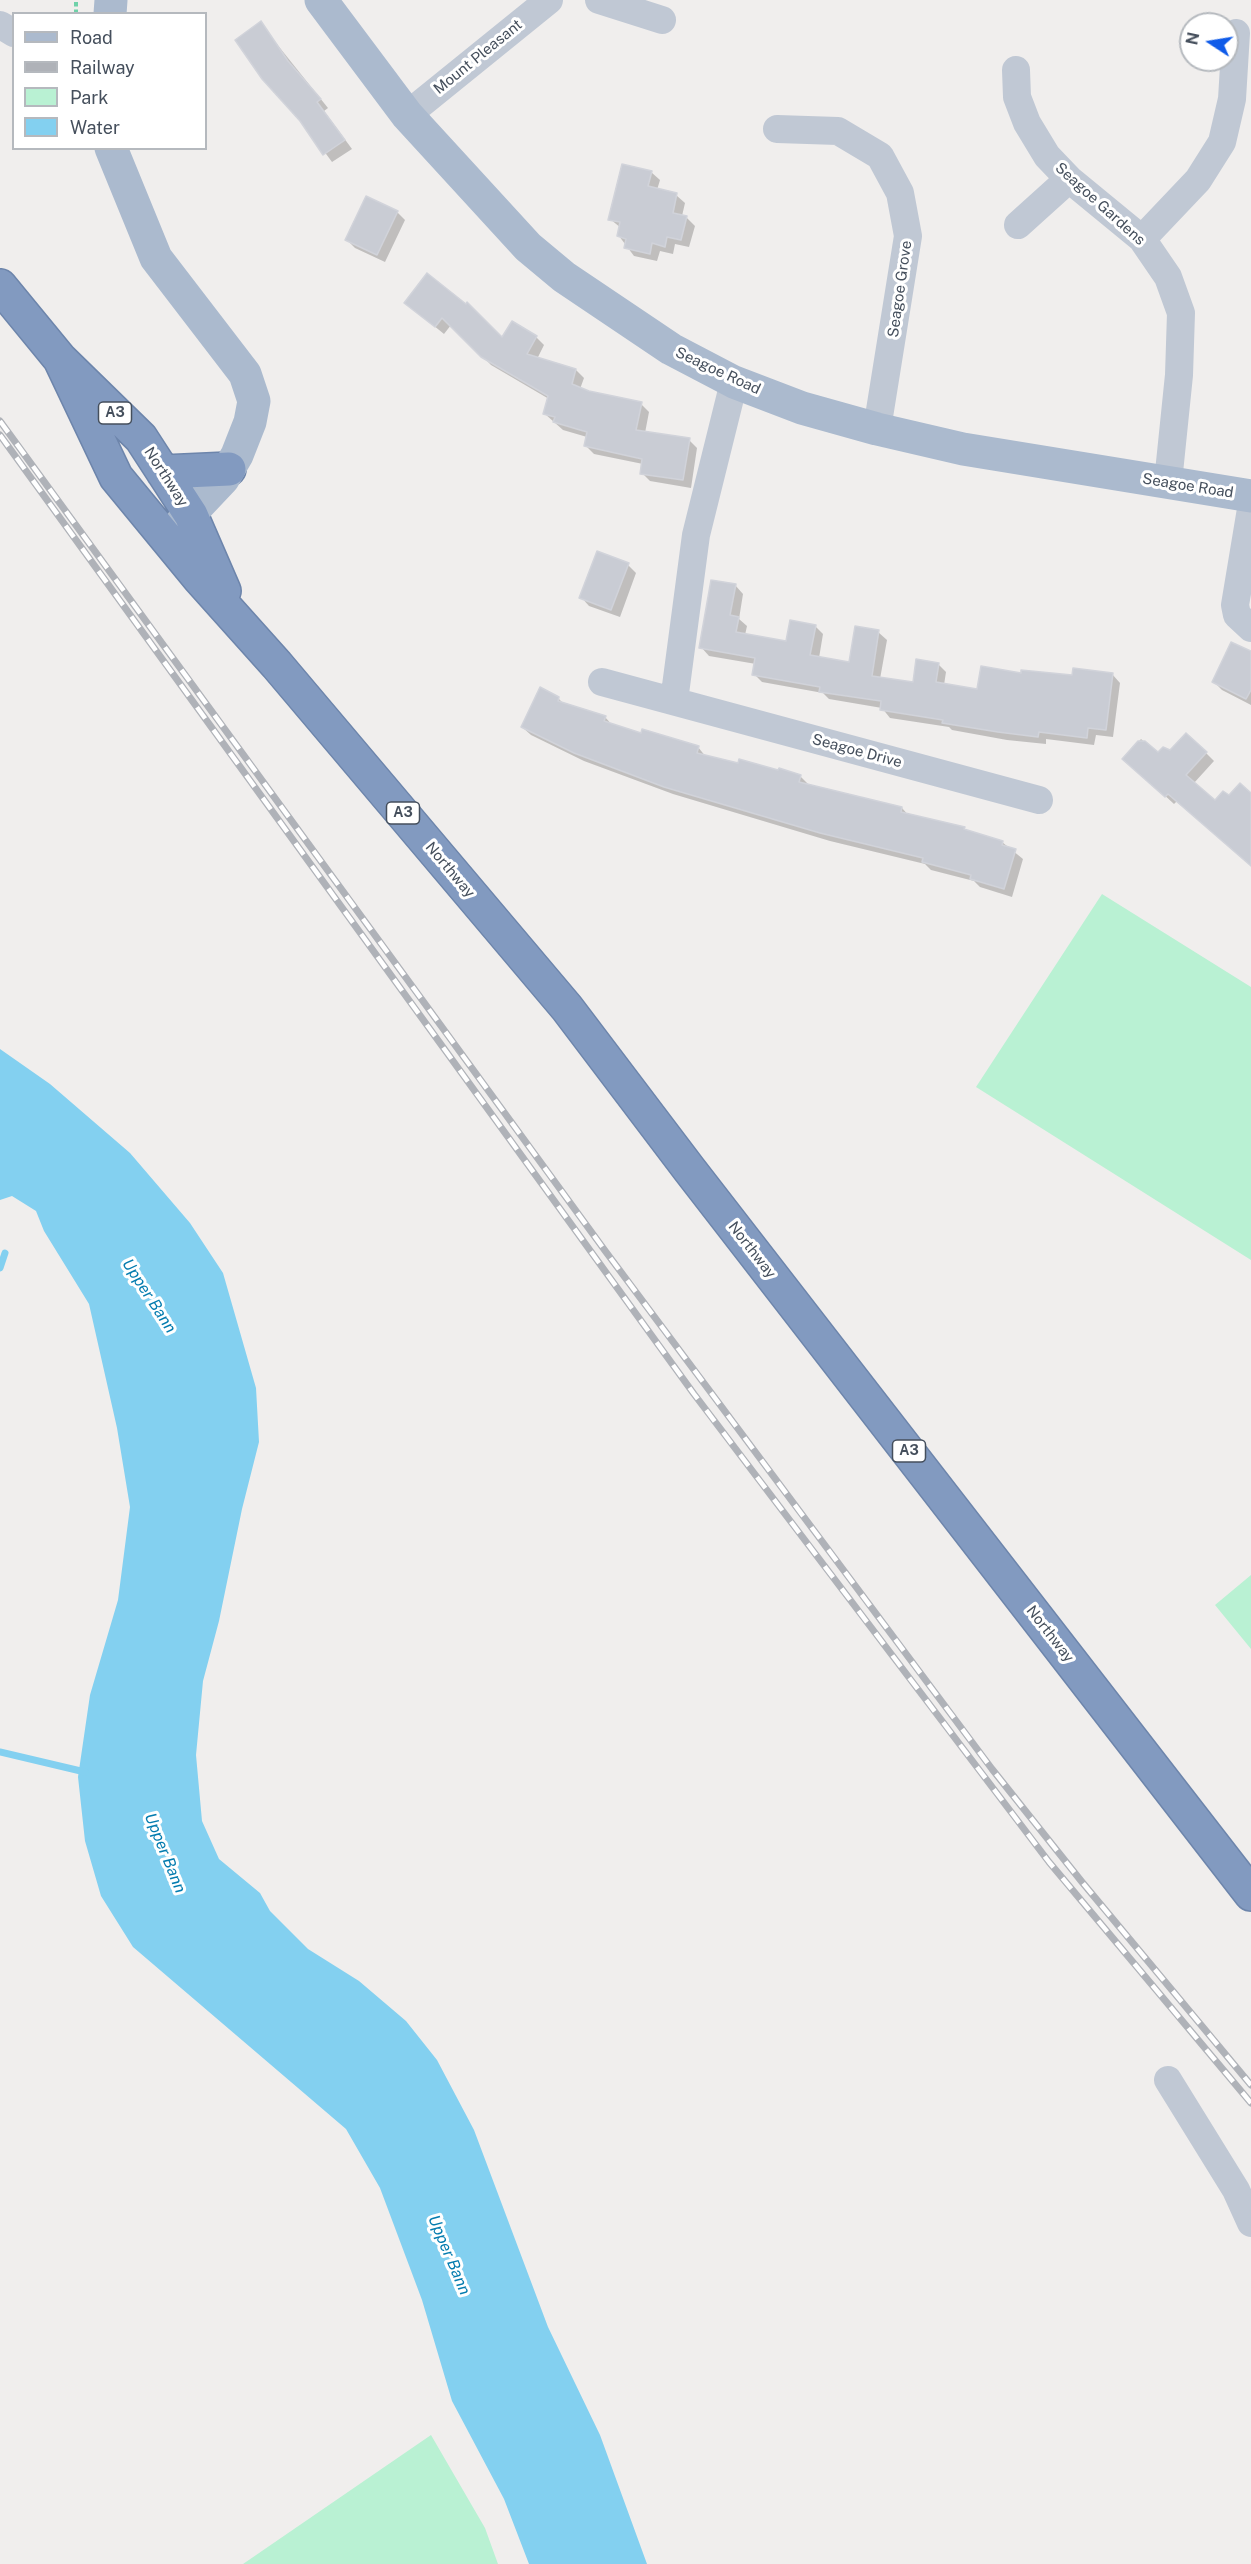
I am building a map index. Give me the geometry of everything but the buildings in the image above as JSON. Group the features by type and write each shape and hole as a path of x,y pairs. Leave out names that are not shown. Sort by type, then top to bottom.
{"highway":[{"name":"Northway","path":"0,286 60,359 141,438 163,472 184,550 213,594 567,1008 689,1169 1251,1894"},
{"name":"Northway","path":"60,359 116,477 178,527 237,620"},
{"path":"163,472 229,469"}],"main road":[{"name":"Seagoe Road","path":"321,0 407,115 528,247 564,277 671,349 734,382 802,408 877,429 963,449 1251,496"},
{"path":"112,150 156,258 245,374 254,401 250,422 224,479 178,527"}],"street":[{"name":"Mount Pleasant","path":"407,115 549,0"},
{"path":"599,0 662,20"},
{"name":"Seagoe Gardens","path":"1016,70 1017,97 1027,123 1047,156 1069,179 1142,239 1168,277 1181,313 1179,375 1168,482"},
{"path":"1142,239 1198,180 1222,142 1232,99 1234,72"},
{"name":"Seagoe Grove","path":"777,129 838,131 880,156 900,193 908,236 877,429"},
{"path":"1018,225 1069,179"},
{"path":"674,701 696,535 734,382"},
{"path":"1251,509 1235,605 1237,615 1251,628"},
{"name":"Seagoe Drive","path":"602,682 1039,800"},
{"path":"1168,2080 1236,2190 1251,2223"}],"green space":[{"path":"1102,894 1251,987 1251,1260 976,1087"},
{"path":"1251,1575 1251,1649 1215,1605"},
{"path":"431,2435 485,2528 498,2564 243,2564"}],"water":[{"name":"Upper Bann","path":"0,1049 50,1084 130,1153 190,1223 223,1273 256,1388 259,1442 242,1509 219,1621 203,1681 196,1755 202,1821 219,1859 260,1893 270,1911 308,1949 359,1981 406,2021 437,2060 474,2130 548,2327 600,2435 647,2564 529,2564 504,2499 452,2401 422,2300 380,2188 346,2129 133,1947 101,1896 85,1841 78,1777 90,1695 118,1600 130,1507 117,1428 89,1304 44,1231 36,1211 12,1196 0,1200"}],"waterway":[{"path":"0,1268 5,1253"},
{"path":"0,1752 85,1772"}],"railway":[{"path":"0,421 606,1252 992,1769 1082,1882 1251,2085"},
{"path":"0,435 694,1394 1049,1862 1251,2103"}]}
